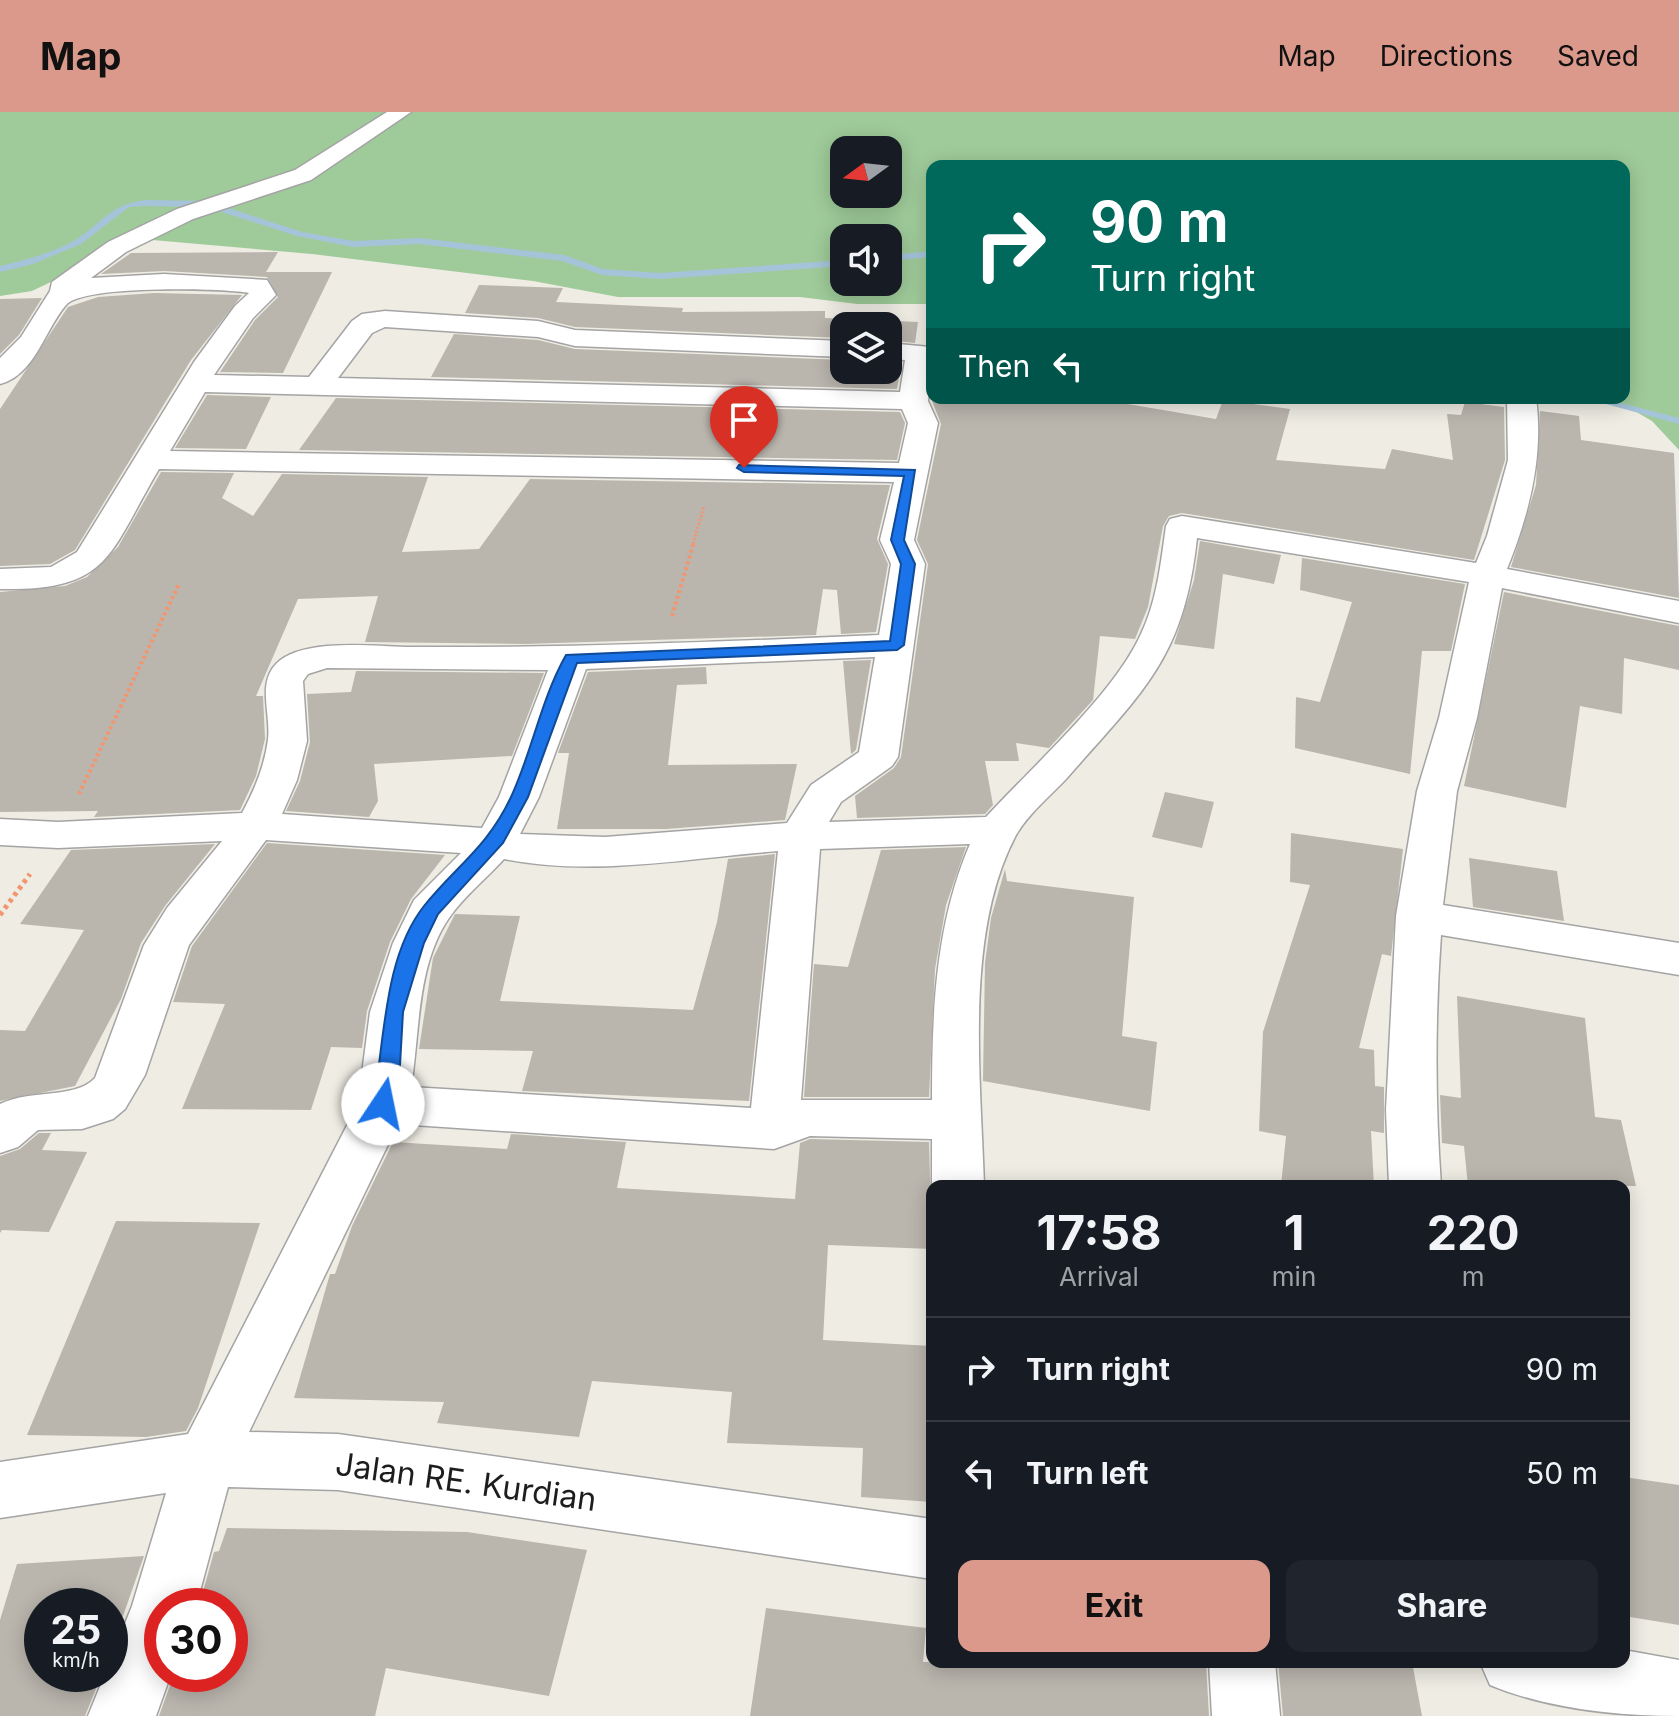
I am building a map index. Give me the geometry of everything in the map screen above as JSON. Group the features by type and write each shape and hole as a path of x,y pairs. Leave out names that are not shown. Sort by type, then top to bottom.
{"street":[{"path":"0,375 32,341 67,281 105,255 213,205 314,169 401,112"},
{"path":"0,579 57,579 75,572 90,558 195,383 244,312 258,303 263,295 258,285 111,283 81,286 57,298"},
{"path":"317,386 362,327 371,320 538,329 575,338 830,348"},
{"path":"774,1129 800,836 825,794 878,757 897,645 908,564 897,540 923,423 913,401 920,353 902,352"},
{"path":"195,383 913,401"},
{"path":"1415,1180 1411,1110 1418,916 1437,791 1458,718 1488,574 1504,536 1523,460 1522,404"},
{"path":"147,460 911,473"},
{"path":"958,1180 959,1018 967,913 982,861 997,830 1136,677 1160,633 1175,582 1182,526 1488,574 1679,612"},
{"path":"0,1133 9,1122 34,1109 85,1111 110,1095 161,955 185,916 255,826 272,792 288,731 283,682 291,669 303,661 358,656 571,659 897,645"},
{"path":"169,1588 206,1459 383,1104 390,1065 393,1012 415,943 430,911 495,843 519,797 571,659"},
{"path":"0,832 58,835 255,826 495,843 534,851 605,851 800,836 997,830"},
{"path":"1418,916 1679,959"},
{"path":"383,1104 774,1129 808,1117 958,1120"},
{"name":"Jalan RE. Kurdian","path":"0,1490 206,1459 338,1462 926,1548"},
{"path":"122,1716 144,1658"},
{"path":"1242,1668 1246,1716"},
{"path":"1545,1668 1679,1693"}],"path":[{"path":"660,655 716,468"},
{"path":"0,915 58,835 100,755 179,584"}],"green space":[{"path":"0,112 1679,112 1679,450 1652,421 1622,404 1630,404 1630,160 926,160 926,304 857,304 800,297 618,297 533,281 312,254 141,239 32,291 0,296"}],"building":[{"path":"278,252 266,272 332,272 283,373 220,372 255,320 278,297 267,277 164,271 101,274 131,253"},
{"path":"479,285 563,288 556,302 683,308 682,312 825,311 825,318 830,318 830,337 575,327 538,318 465,313"},
{"path":"154,293 242,295 191,360 75,550 50,564 0,566 0,409 68,307 98,297"},
{"path":"42,298 19,335 0,354 0,299"},
{"path":"902,321 918,322 915,343 902,342"},
{"path":"454,334 538,340 575,349 830,359 830,384 898,384 897,389 431,377"},
{"path":"207,395 271,397 246,449 175,448"},
{"path":"336,398 900,412 905,423 897,460 299,450"},
{"path":"933,404 1127,404 1216,419 1222,404 1253,404 1290,409 1276,460 1385,469 1392,449 1453,460 1447,414 1461,415 1464,404 1481,404 1504,407 1505,460 1474,560 1182,513 1169,516 1163,526 1148,607 1135,639 1100,636 1093,700 1049,748 1016,743 1019,761 985,761 993,805 985,814 857,818 855,796 894,768 901,757 928,564 917,540 941,424"},
{"path":"1540,411 1579,416 1581,440 1674,453 1679,598 1511,567 1536,485"},
{"path":"161,472 234,473 222,498 253,516 282,474 428,477 402,552 479,549 530,479 890,485 877,539 888,564 876,632 841,634 837,590 823,589 816,635 524,644 365,642 378,596 298,599 256,696 263,696 265,739 256,776 240,810 94,817 98,811 0,812 0,592 65,586 87,577 118,547"},
{"path":"1200,541 1281,555 1274,584 1223,574 1214,649 1174,644 1194,580"},
{"path":"1302,558 1465,584 1451,651 1422,651 1410,774 1295,748 1296,697 1320,702 1352,602 1300,590"},
{"path":"1504,592 1679,626 1679,670 1624,658 1622,714 1580,706 1566,808 1464,786"},
{"path":"871,660 856,750 851,754 843,661"},
{"path":"706,667 707,684 677,685 668,765 797,764 785,820 666,829 557,829 569,753 558,753 588,672"},
{"path":"356,671 544,673 512,756 374,764 378,801 369,817 286,811 300,781 310,742 307,694 351,692"},
{"path":"1165,792 1214,802 1202,848 1152,837"},
{"path":"1291,833 1403,849 1391,956 1382,954 1359,1048 1374,1050 1375,1086 1384,1087 1384,1133 1371,1131 1374,1180 1282,1180 1286,1136 1259,1131 1263,1032 1310,885 1290,882"},
{"path":"267,843 445,855 411,899 390,942 367,1011 362,1048 331,1047 311,1110 182,1109 225,1004 173,1002 192,946"},
{"path":"215,844 165,906 141,943 121,999 75,1086 0,1101 0,1030 25,1031 84,930 20,924 71,850"},
{"path":"966,847 946,905 935,969 929,1097 804,1097 814,964 848,967 881,850"},
{"path":"775,854 749,1101 522,1091 533,1051 419,1049 433,958 455,914 520,916 500,1001 693,1010 717,922 728,859"},
{"path":"1469,858 1557,871 1564,921 1473,907"},
{"path":"1005,869 1007,881 1134,897 1122,1036 1157,1042 1150,1111 983,1081 985,963 991,918"},
{"path":"1457,996 1585,1018 1595,1117 1621,1120 1636,1186 1630,1186 1630,1180 1467,1180 1464,1146 1442,1143 1440,1095 1461,1098"},
{"path":"39,1133 51,1133 42,1150 87,1152 49,1232 2,1230 0,1233 0,1156 20,1149"},
{"path":"511,1134 626,1142 617,1188 795,1199 800,1143 810,1139 929,1142 926,1249 828,1245 823,1340 926,1346 926,1502 861,1497 863,1448 727,1443 732,1392 592,1381 579,1437 437,1423 444,1402 294,1398 330,1274 335,1274 352,1226 393,1142 507,1149"},
{"path":"116,1221 260,1223 198,1408 186,1431 146,1437 27,1435"},
{"path":"1630,1478 1679,1485 1679,1625 1630,1617"},
{"path":"227,1528 467,1532 587,1550 549,1696 386,1668 375,1716 159,1716 168,1692 248,1692 248,1588 204,1588 214,1552 219,1551"},
{"path":"144,1556 128,1602 128,1588 24,1588 24,1692 95,1692 85,1716 0,1716 0,1620 17,1564"},
{"path":"766,1608 926,1628 923,1662 926,1662 926,1668 1206,1668 1209,1716 750,1716"},
{"path":"1279,1668 1413,1668 1422,1716 1283,1716"}],"waterway":[{"path":"0,269 30,262 78,242 127,205 146,203 207,204 300,234 353,244 420,241 564,258 602,272 660,276 830,264"},
{"path":"902,257 926,255"},
{"path":"1612,404 1679,421"}],"route":[{"path":"383,1104 390,1065 393,1012 415,943 430,911 495,843 519,797 571,659 897,645 908,564 897,540 911,473 744,468"}]}
